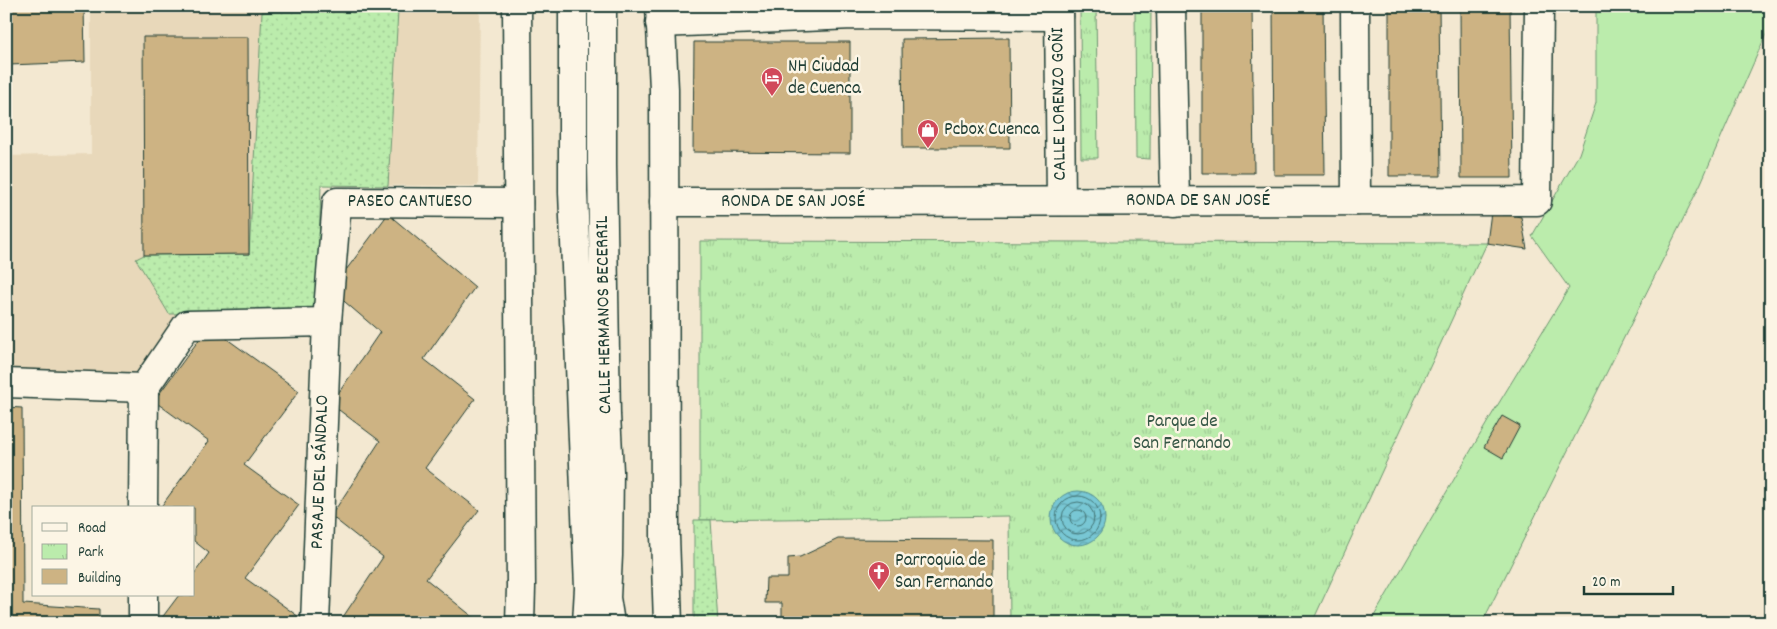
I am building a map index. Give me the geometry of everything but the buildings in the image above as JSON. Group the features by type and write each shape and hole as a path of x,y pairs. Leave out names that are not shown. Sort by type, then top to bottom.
{"street":[{"path":"517,6 520,623"},
{"name":"CALLE HERMANOS BECERRIL","path":"573,6 573,192 589,588 587,623"},
{"name":"CALLE HERMANOS BECERRIL","path":"602,6 602,176 606,415 609,471 606,598 610,623"},
{"path":"1171,6 1175,202"},
{"path":"1355,6 1356,201"},
{"name":"RONDA DE SAN JOSÉ","path":"664,202 1537,201 1539,6"},
{"path":"668,623 665,536 664,89 660,14 853,10 1059,11"},
{"name":"CALLE LORENZO GOÑI","path":"1059,11 1062,201"},
{"name":"PASEO CANTUESO","path":"326,322 337,202 518,203"},
{"path":"144,506 144,388 187,325 326,322"},
{"name":"PASAJE DEL SÁNDALO","path":"315,623 326,322"},
{"path":"6,383 144,388"},
{"path":"143,596 143,623"}],"shaded area":[{"path":"91,6 480,6 478,186 321,185 317,312 182,315 140,375 6,371 6,156 91,154"}],"green space":[{"path":"1080,6 1096,6 1098,158 1081,158"},
{"path":"1135,6 1151,6 1150,159 1136,158"},
{"path":"1596,6 1771,6 1771,23 1701,183 1482,623 1370,623 1491,416 1569,288 1532,236 1579,154 1596,103"},
{"path":"398,11 388,186 321,185 317,312 169,314 136,259 144,255 249,254 262,12"},
{"name":"Parque de San Fernando","path":"700,241 1487,243 1312,623 1010,623 1009,516 700,520"},
{"path":"694,520 711,520 718,623 694,623"}],"water":[{"path":"1078,491 1088,493 1097,499 1103,508 1105,518 1103,528 1097,537 1088,543 1078,545 1068,543 1059,537 1053,528 1051,518 1053,508 1059,499 1068,493"}],"place":[{"name":"NH Ciudad de Cuenca","path":"772,97"},
{"name":"Pcbox Cuenca","path":"928,149"},
{"name":"Parroquia de San Fernando","path":"879,591"}]}
